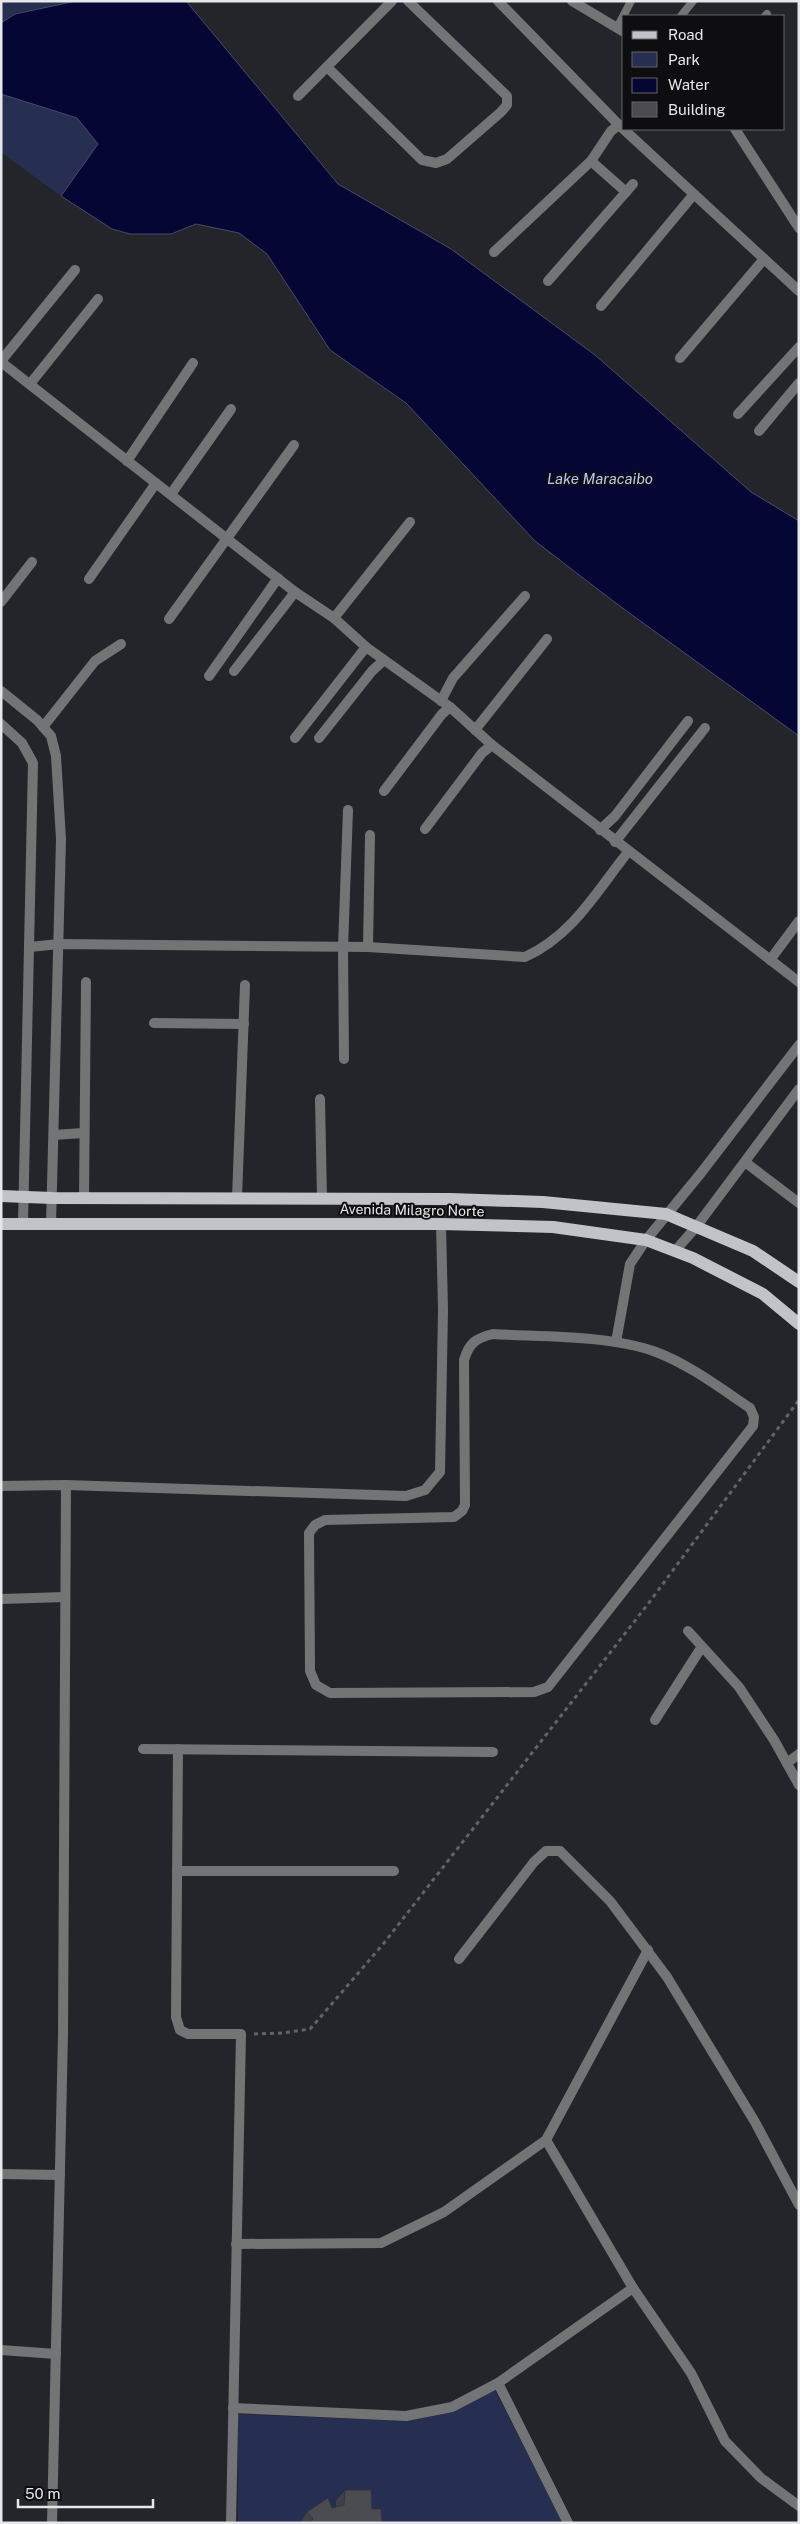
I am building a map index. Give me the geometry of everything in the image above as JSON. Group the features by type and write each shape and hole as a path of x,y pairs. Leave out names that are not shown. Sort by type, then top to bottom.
{"main road":[{"name":"Avenida Milagro Norte","path":"1,1196 52,1198 322,1198 543,1202 666,1214 753,1252 799,1282"},
{"name":"Avenida Milagro Norte","path":"1,1224 441,1224 553,1227 646,1240 694,1258 763,1294 799,1324"}],"street":[{"path":"298,96 392,1"},
{"path":"327,67 422,160 436,163 447,159 501,112 507,105 507,96 408,1"},
{"path":"498,1 622,128"},
{"path":"572,1 620,30"},
{"path":"494,252 591,161 611,132 619,125"},
{"path":"624,130 799,291"},
{"path":"736,130 798,226"},
{"path":"591,161 626,192"},
{"path":"548,281 634,184"},
{"path":"601,306 694,194"},
{"path":"680,358 764,259"},
{"path":"75,270 1,361 295,592 334,618 366,648 446,704 492,745 615,842 799,982"},
{"path":"30,384 98,300"},
{"path":"738,414 799,347"},
{"path":"127,460 193,363"},
{"path":"759,431 799,383"},
{"path":"171,494 231,409"},
{"path":"169,619 227,538 237,527 294,445"},
{"path":"89,579 156,483"},
{"path":"334,618 410,522"},
{"path":"1,602 32,562"},
{"path":"208,676 278,578"},
{"path":"234,671 295,592"},
{"path":"384,791 442,714 453,678 526,596"},
{"path":"475,730 547,639"},
{"path":"43,727 95,660 121,644"},
{"path":"295,738 366,648"},
{"path":"319,738 372,671 384,660"},
{"path":"1,691 51,736 56,756 61,839 51,1224"},
{"path":"600,830 615,816 688,722"},
{"path":"1,724 22,743 33,763 23,1224"},
{"path":"615,842 704,728"},
{"path":"425,829 482,754 492,745"},
{"path":"344,1058 343,948 348,810"},
{"path":"368,947 370,835"},
{"path":"30,947 58,944 368,947 525,957 545,948 567,930 628,852"},
{"path":"770,960 799,921"},
{"path":"84,1197 86,982"},
{"path":"237,1198 245,985"},
{"path":"154,1023 244,1024"},
{"path":"616,1342 630,1264 666,1214 701,1173 799,1045"},
{"path":"675,1251 696,1228 799,1090"},
{"path":"320,1099 322,1198"},
{"path":"54,1135 84,1133"},
{"path":"745,1162 799,1203"},
{"path":"1,1486 66,1485 406,1496 425,1490 440,1472 443,1310 441,1224"},
{"path":"493,1334 616,1342 654,1352 686,1365 750,1408 754,1416 753,1426 548,1687 534,1692 330,1693 316,1685 310,1671 309,1533 315,1525 325,1520 454,1517 462,1511 465,1505 464,1360 468,1346 478,1338 493,1334"},
{"path":"52,2523 63,2024 66,1485"},
{"path":"1,1599 65,1597"},
{"path":"688,1631 701,1648 739,1687 774,1740 799,1785"},
{"path":"656,1720 701,1648"},
{"path":"142,1749 493,1752"},
{"path":"178,1749 176,2017 180,2030 188,2034 241,2034 231,2523"},
{"path":"787,1763 799,1754"},
{"path":"459,1959 534,1862 546,1851 560,1852 610,1902 667,1977 755,2122 799,2204"},
{"path":"177,1871 394,1871"},
{"path":"236,2244 381,2244 444,2212 546,2140 648,1950"},
{"path":"546,2140 633,2288 691,2373 725,2441 761,2478 799,2506"},
{"path":"1,2174 60,2175"},
{"path":"233,2408 406,2416 452,2407 498,2383 633,2288"},
{"path":"1,2350 56,2354"},
{"path":"498,2383 568,2523"}],"lane":[{"path":"626,15 632,1"},
{"path":"682,15 693,1"}],"path":[{"path":"241,2034 284,2033 310,2029 320,2018 384,1943 642,1612 799,1400"}],"green space":[{"path":"1,1 76,1 15,13 1,23"},
{"path":"1,94 77,118 98,144 61,196 1,152"},
{"path":"495,2390 563,2523 238,2523 238,2414 406,2421 453,2412"}],"water":[{"name":"Lake Maracaibo","path":"76,1 186,1 338,184 451,249 595,355 751,492 799,521 799,736 617,604 535,541 406,403 330,350 267,254 239,233 196,224 171,234 130,234 112,229 61,196 98,144 77,118 1,94 1,23 15,14"}],"building":[{"path":"345,2490 371,2490 372,2509 381,2509 382,2523 310,2523 313,2519 307,2512 328,2498 332,2508 344,2505"}]}
